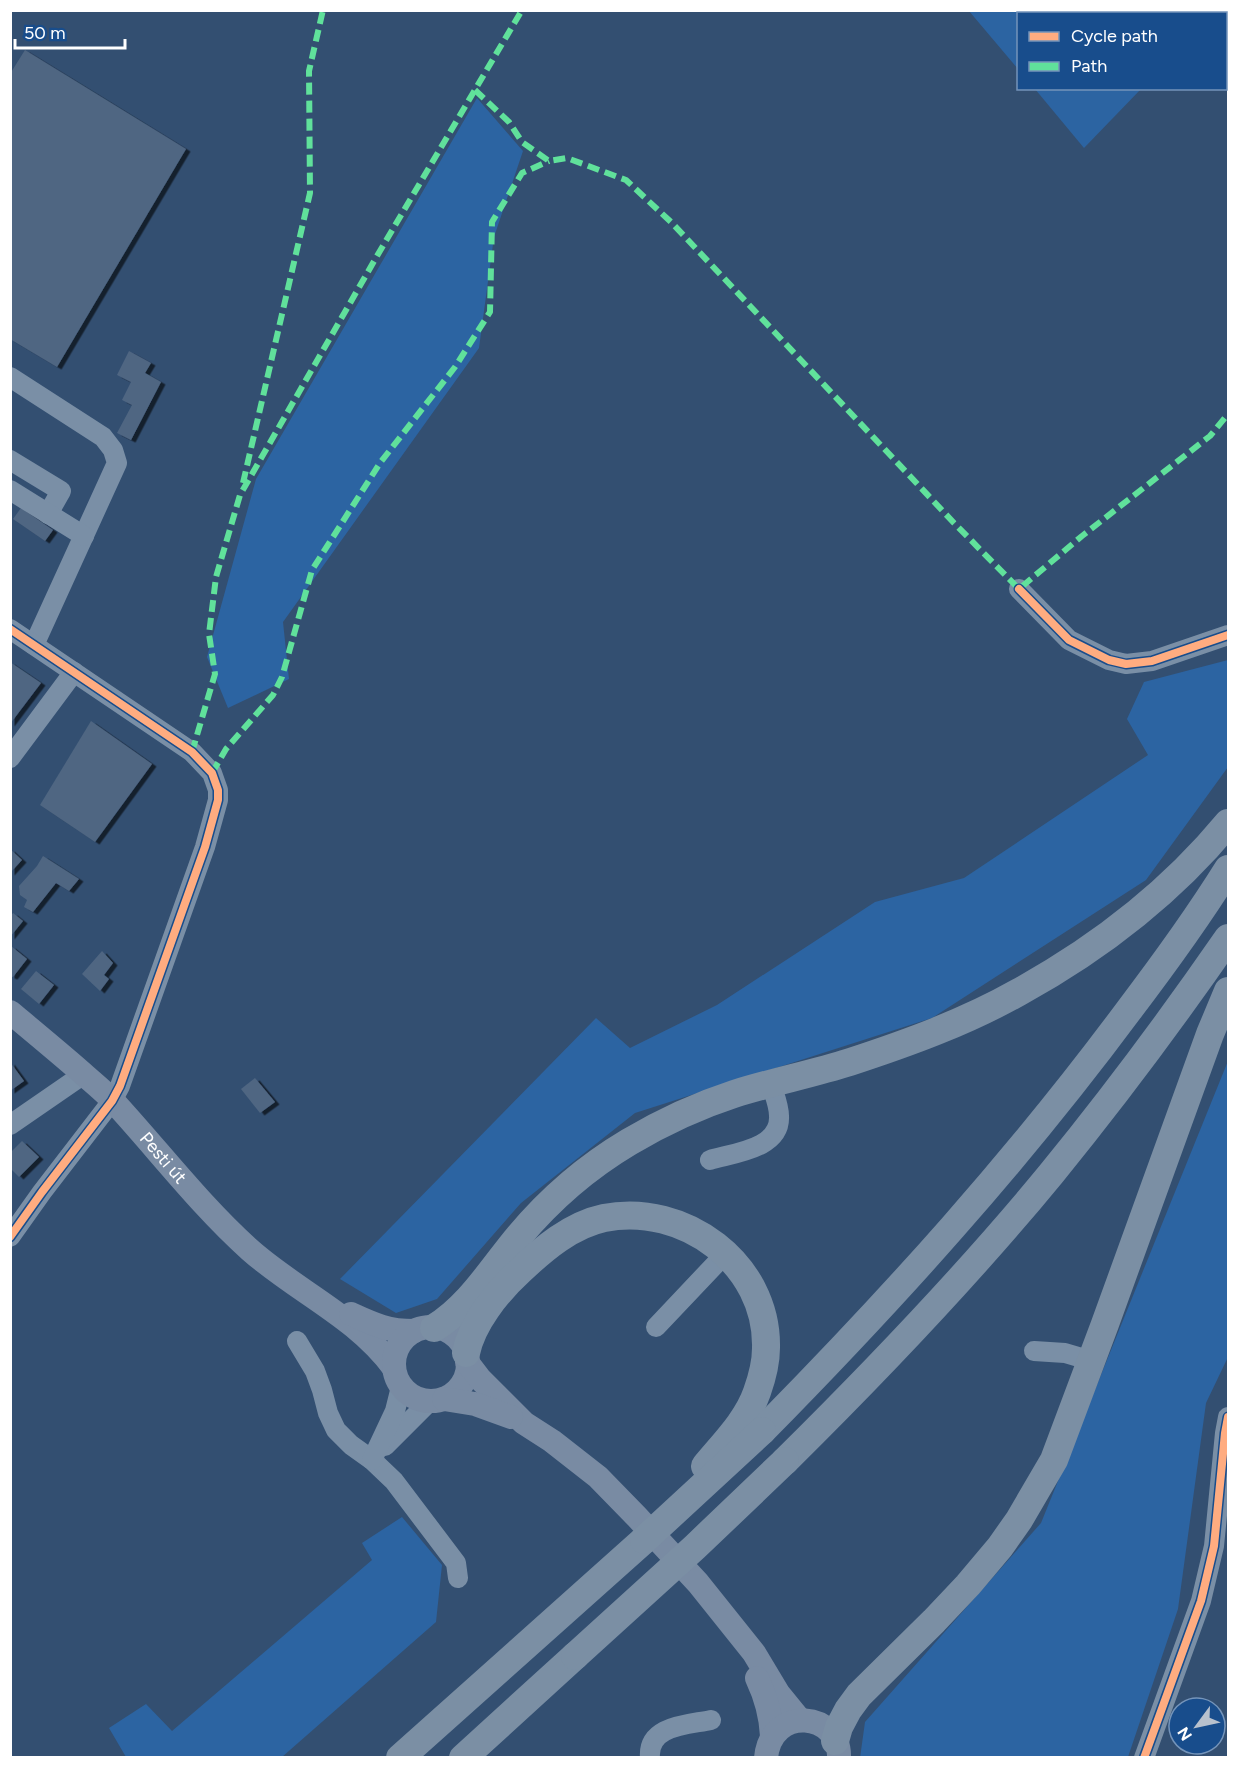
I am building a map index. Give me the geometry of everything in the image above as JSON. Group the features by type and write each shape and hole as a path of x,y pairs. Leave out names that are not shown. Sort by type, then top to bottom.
{"highway":[{"path":"424,1329 446,1320 467,1300 536,1216 575,1180 603,1159 645,1133 685,1113 733,1094 886,1050 943,1028 1019,993 1087,949 1150,901 1210,845 1228,823"},
{"path":"400,1758 762,1431 915,1271 1018,1153 1073,1085 1162,966 1228,869"},
{"path":"463,1758 695,1547 785,1461 853,1394 940,1302 1050,1175 1125,1080 1228,938"},
{"path":"837,1749 839,1727 848,1710 968,1585 1019,1520 1054,1460 1202,1055 1228,991"},
{"path":"467,1358 469,1339 474,1328 498,1294 548,1245 581,1226 602,1219 622,1216 672,1222 711,1240 726,1253 752,1287 759,1305 766,1348 764,1371 746,1415 644,1540"}],"main road":[{"name":"Pesti út","path":"10,1012 84,1074 112,1101 214,1216 267,1264 317,1299"},
{"path":"317,1299 385,1329 396,1331 441,1329 455,1337 462,1344 467,1358 480,1379 524,1423"},
{"path":"317,1299 375,1345 408,1394 416,1398 475,1404 524,1423 552,1441 598,1477 698,1583 753,1653 778,1692 800,1720"},
{"path":"398,1377 395,1353 398,1346 403,1340 424,1329"},
{"path":"437,1400 458,1390 464,1381 467,1358"},
{"path":"732,1627 764,1694 771,1718 769,1747"},
{"path":"769,1747 779,1728 800,1720 810,1721 829,1731 837,1749"}],"street":[{"path":"10,377 103,437 113,450 117,464 34,645"},
{"path":"10,460 62,491 48,513"},
{"path":"10,490 84,536"},
{"path":"1019,589 1069,640 1109,660 1126,664 1152,661 1228,635"},
{"path":"10,629 192,752 212,774 218,790 218,800 205,848 120,1086 112,1101 10,1237"},
{"path":"10,758 74,672"},
{"path":"10,1125 84,1074"},
{"path":"710,1160 757,1147 770,1140 775,1134 778,1129 779,1114 771,1084"},
{"path":"656,1327 726,1253"},
{"path":"297,1341 315,1371 328,1413 336,1430 351,1445 374,1457 394,1481 456,1563 458,1578"},
{"path":"1034,1352 1065,1353 1092,1361"},
{"path":"374,1457 395,1411 398,1377"},
{"path":"374,1457 437,1400"},
{"path":"1144,1758 1201,1601 1214,1546 1228,1417"},
{"path":"650,1758 651,1745 655,1737 662,1732 711,1720"}],"shaded area":[{"path":"969,11 1216,11 1017,12 1017,68"},
{"path":"1036,90 1140,90 1084,148"},
{"path":"477,98 523,151 494,237 479,348 283,622 289,679 228,708 207,657 256,479"},
{"path":"1228,660 1228,767 1146,880 932,1018 635,1113 521,1203 437,1299 396,1313 340,1279 596,1018 630,1048 717,1005 875,902 964,878 1148,755 1127,719 1144,682"},
{"path":"1228,1061 1228,1357 1206,1403 1178,1609 1128,1757 860,1758 865,1722 1041,1523"},
{"path":"402,1517 442,1565 436,1622 282,1757 126,1757 109,1728 146,1704 172,1731 372,1560 362,1543"}],"building":[{"path":"25,50 186,149 57,367 10,339 10,74"},
{"path":"129,351 151,363 145,373 161,382 131,440 117,433 132,405 122,400 131,382 117,375"},
{"path":"21,508 53,530 45,541 13,519"},
{"path":"10,662 41,683 10,724"},
{"path":"91,721 152,764 95,842 40,805"},
{"path":"10,849 22,860 10,873"},
{"path":"43,856 79,879 69,891 56,883 33,912 24,907 27,900 20,895 19,886"},
{"path":"13,913 23,921 10,937 10,917"},
{"path":"11,946 27,959 13,977 10,976"},
{"path":"102,951 113,963 104,975 109,979 100,991 82,974"},
{"path":"36,971 54,985 39,1004 21,989"},
{"path":"10,1062 24,1081 10,1091"},
{"path":"255,1078 275,1102 260,1113 241,1089"},
{"path":"22,1141 39,1157 19,1177 10,1168 10,1153"}],"marked path":[{"path":"243,483 310,193 309,71 323,10"},
{"path":"192,752 215,674 209,634 216,577 240,495 522,10"},
{"path":"475,90 509,122 522,142 549,161 567,158 626,180 672,223 1019,589 1082,536 1210,436 1228,414"},
{"path":"212,773 226,749 273,695 282,677 312,570 380,463 455,367 490,312 492,222 522,173 549,161"}],"cycle path":[{"path":"1019,589 1069,640 1109,660 1126,664 1152,661 1228,635"},
{"path":"10,629 192,752 212,773 218,790 218,800 205,847 120,1086 112,1101 10,1237"},
{"path":"1144,1758 1201,1601 1214,1546 1228,1417"}]}
